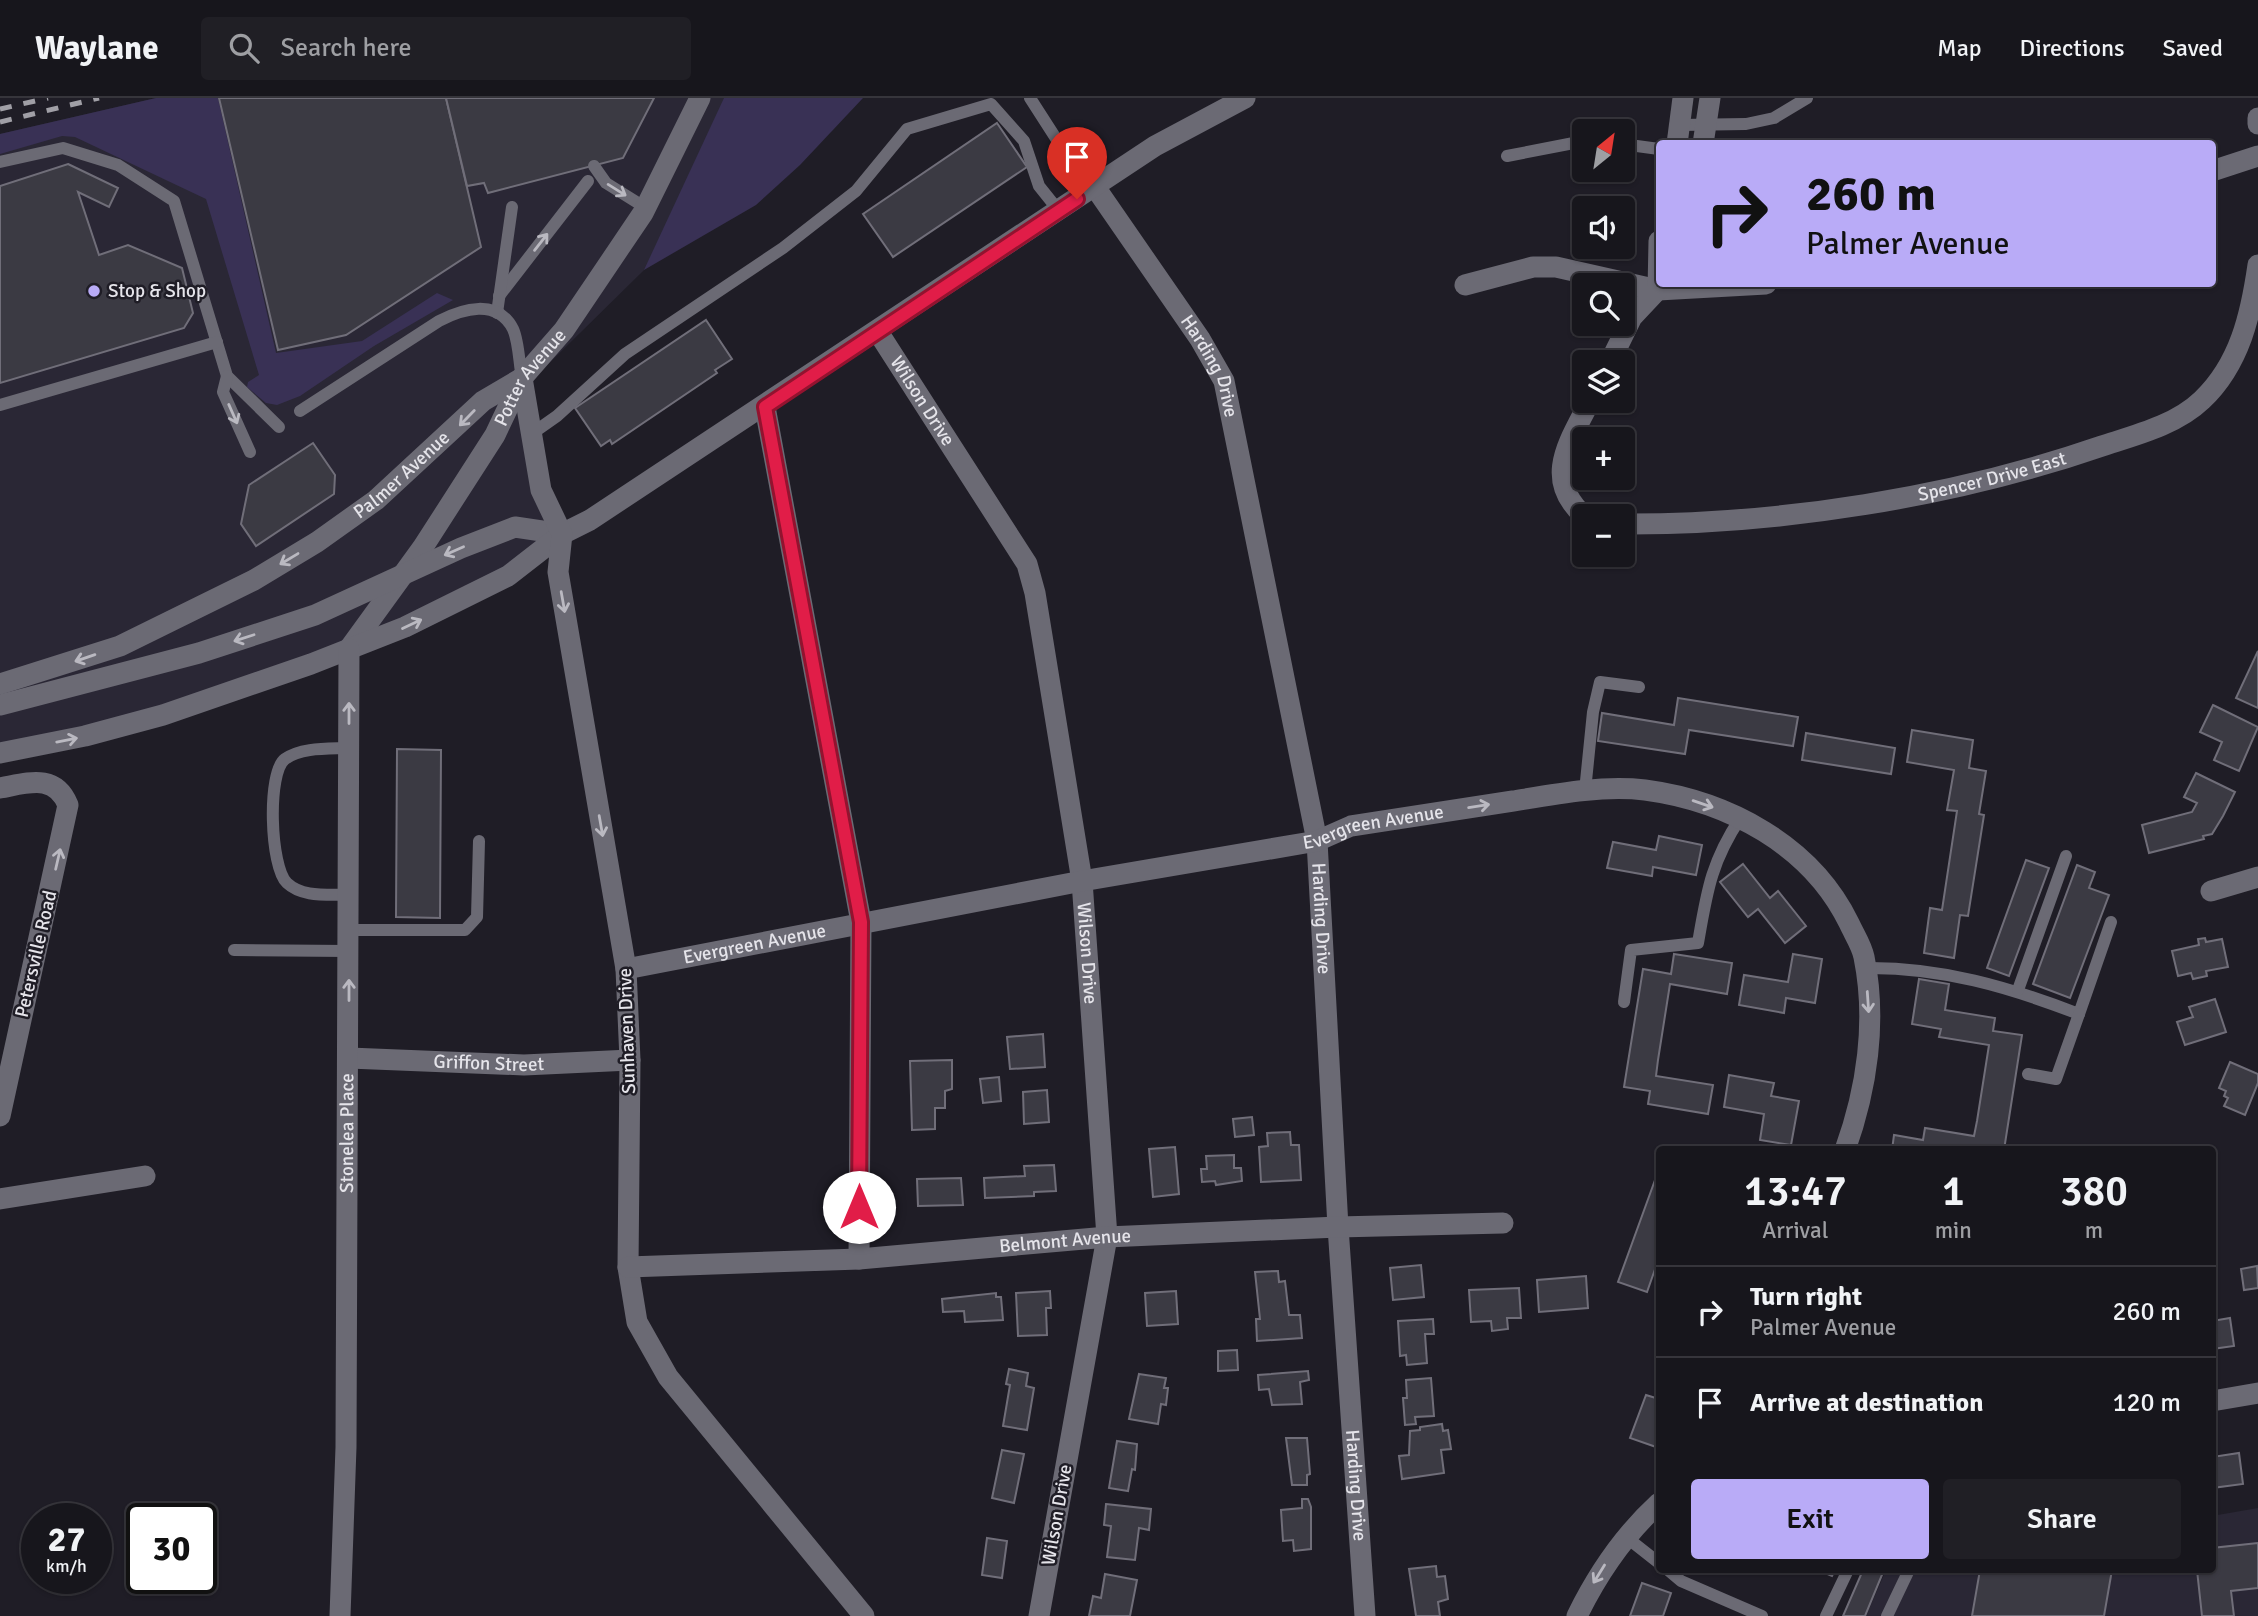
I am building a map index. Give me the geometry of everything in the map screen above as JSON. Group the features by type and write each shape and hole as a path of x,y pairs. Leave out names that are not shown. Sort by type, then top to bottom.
{"street":[{"name":"Potter Avenue","path":"349,649 495,435 522,379 564,330 646,208 700,98"},
{"path":"0,752 85,736 163,715 405,627 508,576 562,534 590,520 765,407 1155,146 1245,98"},
{"path":"1679,134 1684,98"},
{"path":"1704,134 1710,98"},
{"path":"2258,117 2258,124"},
{"path":"2216,170 2258,156"},
{"name":"Harding Drive","path":"1095,187 1200,339 1224,382 1317,841 1338,1227 1365,1616"},
{"name":"Spencer Drive East","path":"1635,524 1725,522 1924,495 2049,465 2173,420 2202,400 2227,370 2243,336 2258,265"},
{"path":"1465,285 1533,267 1556,267 1656,286"},
{"path":"1616,350 1632,317 1660,287"},
{"name":"Wilson Drive","path":"878,332 1027,564 1035,593 1082,881 1107,1237 1039,1616"},
{"path":"522,379 541,489 562,534"},
{"name":"Palmer Avenue","path":"0,684 120,646 254,580 317,542 376,500 483,401 522,379"},
{"path":"765,407 861,922 859,1259"},
{"path":"1575,504 1561,473 1564,454 1585,413"},
{"path":"0,705 199,653 315,615 515,527 562,534"},
{"name":"Sunhaven Drive","path":"562,534 558,572 626,968 630,1060 628,1267 637,1322 668,1377 864,1616"},
{"name":"Stonelea Place","path":"340,1616 346,1447 349,649"},
{"name":"Petersville Road","path":"0,789 39,781 52,784 63,792 68,804 66,825 5,1070 0,1116"},
{"name":"Evergreen Avenue","path":"626,968 1082,881 1317,841 1351,827 1585,791 1643,790 1692,800 1741,817 1771,835 1805,863 1837,899 1864,955 1869,1009 1866,1070 1859,1112 1846,1146"},
{"path":"2211,891 2258,877"},
{"name":"Griffon Street","path":"349,1058 524,1065 630,1060"},
{"path":"0,1199 145,1176"},
{"name":"Belmont Avenue","path":"628,1267 859,1259 1107,1237 1503,1223"},
{"path":"2216,1400 2258,1393"},
{"path":"1577,1616 1611,1554 1656,1506"}],"lane":[{"path":"1030,98 1057,141 1095,187"},
{"path":"1679,134 1704,134 1774,118 1807,98"},
{"path":"530,435 557,416 625,354 783,248 856,191 907,129 990,104 1024,141 1039,186 1059,211"},
{"path":"1507,156 1572,143"},
{"path":"1635,146 1656,149"},
{"path":"0,162 63,148 118,165 174,201 227,376 279,427"},
{"path":"594,166 606,183 646,208"},
{"path":"499,296 588,181"},
{"path":"497,313 512,207"},
{"path":"300,411 459,310 478,307 497,313 513,328 522,379"},
{"path":"0,405 216,342"},
{"path":"227,376 223,392 250,452"},
{"path":"1585,791 1593,712 1600,682 1639,687"},
{"path":"349,748 304,751 284,759 275,774 274,848 277,867 286,882 306,894 349,894"},
{"path":"1624,1002 1631,950 1698,943 1715,861 1741,817"},
{"path":"234,950 465,930 477,917 479,841"},
{"path":"2018,990 2066,856"},
{"path":"2028,1074 2056,1079 2111,922"},
{"path":"1865,968 1898,968 1955,974 2018,990 2080,1014"},
{"path":"1626,1536 1656,1561"},
{"path":"1672,1573 1681,1581 1762,1616"},
{"path":"1826,1616 1847,1573"},
{"path":"1887,1616 1908,1573"}],"shaded area":[{"path":"156,98 819,98 520,392 557,543 399,634 0,755 0,134"},
{"path":"156,98 218,98 276,353 362,341 437,293 453,300 374,346 300,396 277,405 266,403 247,387 248,382 259,375 206,199 75,137 62,136 0,154 0,134"},
{"path":"724,98 863,98 800,165 756,205 644,270"},
{"path":"2258,1508 2258,1616 1866,1616 1885,1573 2216,1573 2216,1515"}],"building":[{"path":"219,98 446,98 481,247 346,335 278,350"},
{"path":"446,98 654,98 623,158 488,193 484,183 467,186"},
{"path":"997,123 1027,167 893,257 863,214"},
{"name":"Stop & Shop","path":"68,164 118,188 109,207 78,192 99,255 128,245 182,268 193,313 184,328 0,383 0,186"},
{"path":"706,320 732,359 715,370 717,373 612,444 610,440 601,446 575,408"},
{"path":"313,443 335,475 334,494 256,546 241,524 249,485"},
{"path":"2258,651 2258,708 2236,698"},
{"path":"1678,698 1798,717 1793,746 1689,730 1685,754 1598,741 1602,713 1674,725"},
{"path":"2213,705 2258,727 2239,771 2214,760 2222,742 2200,732"},
{"path":"1912,730 1973,740 1969,768 1986,771 1979,814 1984,815 1968,916 1960,915 1954,958 1924,953 1930,908 1942,910 1957,811 1947,810 1954,770 1907,762"},
{"path":"1806,733 1895,748 1891,774 1802,760"},
{"path":"397,749 441,750 440,918 396,917"},
{"path":"2196,773 2235,792 2223,816 2212,834 2203,836 2204,839 2149,853 2142,825 2192,812 2197,803 2184,797"},
{"path":"1659,836 1702,845 1696,875 1653,867 1652,876 1607,868 1613,842 1656,850"},
{"path":"2026,860 2049,868 2009,976 1987,968"},
{"path":"1743,864 1770,898 1778,891 1806,926 1785,943 1758,909 1748,917 1720,882"},
{"path":"2077,865 2095,872 2089,888 2109,895 2070,998 2033,984"},
{"path":"2205,938 2206,942 2222,939 2228,967 2206,971 2207,976 2193,979 2191,973 2178,976 2172,951 2199,945 2198,939"},
{"path":"1674,954 1732,963 1727,994 1670,984 1656,1076 1713,1085 1708,1114 1648,1104 1650,1091 1624,1087 1643,969 1671,974"},
{"path":"1793,954 1822,959 1815,1003 1786,998 1784,1013 1739,1005 1744,975 1788,982"},
{"path":"1919,979 1949,984 1945,1010 1995,1018 1993,1031 2022,1035 2005,1146 1893,1146 1894,1135 1923,1140 1925,1128 1974,1136 1977,1121 1989,1045 1939,1037 1941,1029 1912,1024"},
{"path":"2215,999 2226,1032 2185,1045 2177,1022 2193,1017 2189,1007"},
{"path":"1043,1034 1045,1067 1010,1069 1007,1037"},
{"path":"952,1060 952,1089 945,1091 945,1108 935,1108 935,1129 912,1130 910,1061"},
{"path":"2230,1062 2258,1074 2258,1083 2245,1115 2224,1106 2228,1098 2224,1096 2226,1091 2219,1088"},
{"path":"1729,1075 1774,1083 1771,1096 1799,1101 1791,1145 1760,1140 1764,1114 1724,1107"},
{"path":"999,1077 1001,1101 983,1103 980,1079"},
{"path":"1047,1090 1049,1122 1024,1124 1023,1092"},
{"path":"1252,1117 1254,1135 1235,1137 1233,1119"},
{"path":"1290,1132 1291,1145 1299,1145 1301,1180 1261,1182 1259,1147 1268,1146 1267,1133"},
{"path":"1175,1147 1179,1194 1153,1197 1149,1149"},
{"path":"1234,1155 1234,1168 1241,1168 1242,1181 1216,1185 1215,1181 1202,1182 1201,1169 1207,1169 1206,1156"},
{"path":"1054,1165 1056,1191 1034,1192 1034,1196 985,1198 984,1178 1025,1176 1024,1166"},
{"path":"1656,1177 1656,1266 1647,1292 1618,1282"},
{"path":"961,1178 963,1205 918,1206 917,1179"},
{"path":"1421,1265 1424,1297 1393,1300 1390,1268"},
{"path":"2257,1266 2258,1288 2244,1290 2241,1269"},
{"path":"1278,1271 1279,1282 1285,1281 1289,1315 1300,1315 1302,1338 1257,1341 1256,1319 1260,1319 1255,1272"},
{"path":"1586,1276 1588,1308 1539,1312 1537,1280"},
{"path":"1519,1288 1521,1318 1507,1318 1508,1329 1492,1331 1491,1321 1471,1322 1469,1290"},
{"path":"1050,1291 1051,1308 1046,1308 1047,1335 1018,1336 1016,1293"},
{"path":"1176,1291 1178,1324 1147,1326 1145,1293"},
{"path":"996,1293 996,1297 1001,1297 1003,1320 965,1322 964,1311 943,1312 942,1299"},
{"path":"2230,1318 2234,1346 2216,1348 2216,1320"},
{"path":"1433,1319 1434,1334 1425,1334 1427,1363 1407,1365 1406,1355 1400,1356 1398,1321"},
{"path":"1237,1350 1238,1370 1218,1371 1218,1351"},
{"path":"1009,1369 1028,1373 1026,1386 1034,1388 1027,1430 1003,1426 1010,1385 1006,1384"},
{"path":"1308,1371 1309,1380 1300,1382 1302,1404 1272,1405 1269,1389 1259,1390 1258,1375"},
{"path":"1139,1374 1166,1378 1166,1405 1161,1404 1158,1424 1129,1419"},
{"path":"1431,1378 1434,1416 1415,1417 1416,1424 1405,1425 1403,1398 1407,1398 1406,1380"},
{"path":"1646,1395 1656,1398 1656,1447 1630,1438"},
{"path":"1442,1424 1443,1431 1448,1430 1451,1449 1441,1450 1444,1473 1402,1479 1399,1456 1409,1455 1410,1431"},
{"path":"1286,1438 1307,1438 1310,1474 1307,1475 1307,1485 1292,1485"},
{"path":"1117,1441 1137,1444 1135,1470 1132,1469 1128,1491 1109,1488"},
{"path":"1002,1450 1024,1454 1014,1503 992,1498"},
{"path":"2239,1453 2243,1484 2216,1487 2216,1456"},
{"path":"1302,1499 1308,1499 1311,1507 1311,1549 1294,1551 1293,1540 1283,1541 1281,1510 1302,1508"},
{"path":"1106,1504 1151,1509 1149,1530 1139,1528 1135,1560 1107,1557 1111,1526 1104,1525"},
{"path":"987,1538 1007,1541 1002,1578 982,1575"},
{"path":"2258,1543 2258,1588 2231,1591 2234,1616 2202,1616 2197,1573 2216,1573 2216,1548"},
{"path":"1436,1566 1437,1577 1445,1576 1448,1599 1438,1602 1440,1616 1416,1616 1409,1569"},
{"path":"1862,1573 1883,1573 1865,1616 1843,1616"},
{"path":"1979,1573 2111,1573 2104,1616 1972,1616"},
{"path":"1105,1574 1137,1580 1130,1616 1089,1616 1093,1596 1101,1598"},
{"path":"1642,1583 1671,1593 1663,1616 1630,1616"}],"railway":[{"path":"0,109 48,98"},
{"path":"0,122 99,98"}],"place":[{"name":"Stop & Shop","path":"94,291"}],"route":[{"path":"859,1207 861,922 765,407 1077,199"}]}
